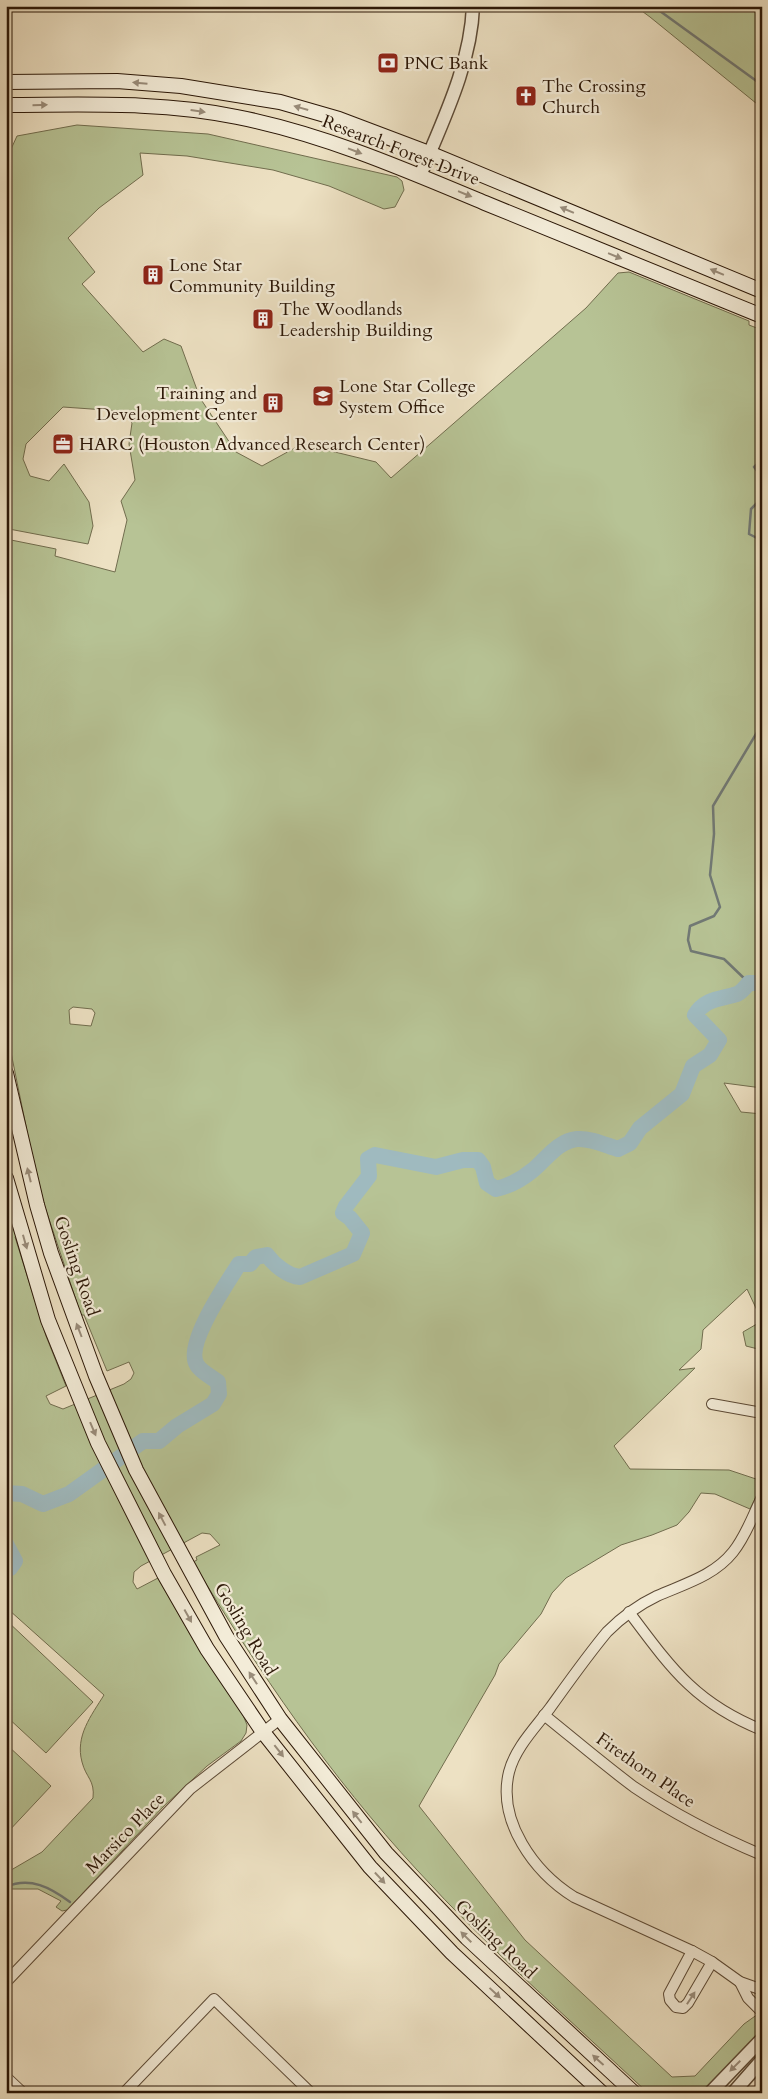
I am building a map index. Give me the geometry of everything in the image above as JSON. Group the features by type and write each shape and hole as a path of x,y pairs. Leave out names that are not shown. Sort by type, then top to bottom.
{"main road":[{"path":"6,73 33,82"},
{"name":"Research Forest Drive","path":"6,82 117,81 181,86 280,102 340,119 429,152 762,291"},
{"name":"Research Forest Drive","path":"12,105 114,104 178,108 235,116 332,142 762,316"},
{"path":"6,114 12,105"},
{"name":"Gosling Road","path":"6,1073 22,1146 51,1253 96,1376 136,1470 184,1562 226,1636 280,1719 386,1853 467,1938 634,2093"},
{"path":"7,1186 11,1214 48,1320 74,1384 116,1480 164,1574 207,1649 263,1732 370,1867 452,1953 602,2093"}],"street":[{"path":"420,176 467,52 473,6"},
{"path":"712,1404 762,1413"},
{"path":"762,1497 739,1544 723,1562 702,1577 658,1596 630,1612 607,1632 544,1715 518,1753 509,1773 508,1781 508,1800 514,1825 526,1849 546,1875 566,1891 692,1951 712,1962 740,1982 757,1988 762,1992"},
{"path":"630,1612 682,1680 724,1712 762,1730"},
{"name":"Firethorn Place","path":"544,1715 619,1776 650,1797 694,1824 762,1855"},
{"name":"Marsico Place","path":"6,1982 190,1789 280,1719"},
{"path":"692,1951 670,1994 670,2000 676,2007 683,2008 688,2003 712,1962"},
{"path":"740,1982 748,1998 762,2012"},
{"path":"124,2093 214,1999 311,2093"},
{"path":"710,2093 762,2040"},
{"path":"734,2093 762,2060"},
{"path":"6,2077 23,2093"}],"green space":[{"path":"635,6 762,6 762,108 650,17"},
{"path":"77,125 208,134 397,177 402,181 404,190 395,207 384,209 329,186 273,170 187,156 140,153 143,175 99,208 68,238 95,272 82,284 143,352 164,339 181,346 200,398 236,452 262,466 302,444 376,462 391,478 586,308 618,273 629,272 749,321 749,325 762,330 762,1088 724,1083 741,1112 762,1114 762,1321 747,1289 703,1330 701,1349 679,1370 695,1368 614,1446 630,1469 729,1470 762,1481 762,1485 750,1509 715,1494 701,1493 689,1512 677,1525 621,1545 566,1578 552,1593 541,1614 499,1664 495,1675 419,1806 525,1940 672,2077 695,2076 744,2024 758,2014 762,2018 762,2034 705,2093 648,2093 472,1928 385,1834 354,1798 297,1722 243,1643 193,1562 197,1560 196,1557 220,1545 210,1534 202,1533 141,1566 134,1572 133,1582 137,1589 158,1578 190,1634 243,1715 247,1725 246,1733 241,1741 207,1766 163,1807 67,1910 62,1911 56,1907 61,1901 38,1889 6,1889 6,1873 42,1852 93,1798 93,1787 80,1753 82,1735 104,1695 9,1610 6,1611 6,1224 13,1228 17,1234 15,1237 46,1336 66,1386 46,1396 50,1404 63,1409 124,1384 131,1379 134,1373 129,1362 107,1371 84,1315 81,1315 44,1204 6,1028 6,539 56,549 55,556 115,572 127,520 121,501 135,480 129,444 132,423 120,411 63,407 26,444 23,459 30,476 49,481 64,464 89,502 93,526 88,544 9,529 11,481 6,478 6,430 10,412 6,404 6,160 17,136","holes":["73,1007 92,1009 95,1013 91,1026 70,1024 69,1010"]},
{"path":"762,1321 762,1350 746,1346 743,1332"},
{"path":"6,1620 93,1702 46,1753 6,1716"},
{"path":"6,1744 51,1786 6,1834"}],"waterway":[{"path":"653,6 762,85"},
{"path":"762,460 754,467 762,477"},
{"path":"762,498 751,509 749,534 759,539 761,548 758,557 762,579 762,605"},
{"path":"749,983 724,959 691,951 688,940 690,926 714,916 720,907 710,875 714,834 713,806 762,724"},
{"path":"6,1493 22,1494 43,1504 69,1494 143,1441 159,1441 177,1426 213,1404 219,1394 218,1382 197,1365 195,1356 196,1343 209,1314 239,1264 250,1264 256,1257 267,1255 273,1263 291,1275 300,1277 353,1254 362,1233 350,1218 343,1213 346,1206 369,1176 368,1159 375,1155 436,1167 463,1160 478,1160 483,1167 487,1183 496,1189 511,1184 525,1176 553,1151 570,1140 598,1142 618,1149 630,1143 640,1128 682,1094 693,1066 710,1055 719,1040 695,1015 699,1009 709,1002 739,993 749,983 762,983"},
{"path":"6,1544 15,1561 10,1568 6,1568"},
{"path":"6,1887 15,1884 32,1883 48,1888 70,1902"}],"place":[{"name":"PNC Bank","path":"388,63"},
{"name":"The Crossing Church","path":"526,96"},
{"name":"Lone Star Community Building","path":"153,275"},
{"name":"The Woodlands Leadership Building","path":"263,319"},
{"name":"Lone Star College System Office","path":"323,396"},
{"name":"Training and Development Center","path":"273,403"},
{"name":"HARC (Houston Advanced Research Center)","path":"63,444"}]}
